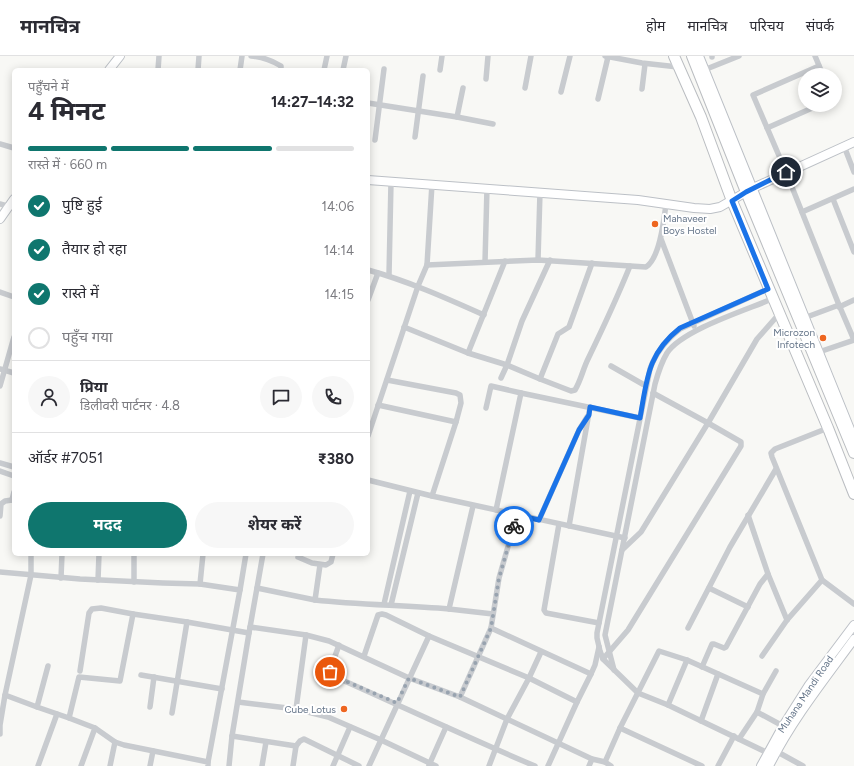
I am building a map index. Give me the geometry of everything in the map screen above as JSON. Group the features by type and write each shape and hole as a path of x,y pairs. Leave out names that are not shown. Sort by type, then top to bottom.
{"highway":[{"path":"674,56 701,116 732,201 772,299 828,428 854,494"},
{"path":"692,56 816,353 854,452"}],"street":[{"path":"111,68 120,56"},
{"path":"158,68 160,56"},
{"path":"198,68 199,56"},
{"path":"240,68 242,56"},
{"path":"251,56 272,60 281,66 281,68"},
{"path":"324,68 327,56"},
{"path":"343,68 346,56"},
{"path":"440,70 442,56"},
{"path":"486,79 488,56"},
{"path":"525,88 531,56"},
{"path":"561,92 570,56"},
{"path":"598,99 607,56 645,64 678,67"},
{"path":"699,56 749,190 804,318 816,353 853,435"},
{"path":"704,70 740,56"},
{"path":"815,56 819,66 753,95 854,340 816,353"},
{"path":"642,89 645,64"},
{"path":"375,140 384,69"},
{"path":"415,137 423,76"},
{"path":"457,118 463,88"},
{"path":"370,103 493,124"},
{"path":"767,128 803,112"},
{"path":"370,180 638,200 710,210 732,201 749,190 786,172 854,142"},
{"path":"0,144 12,147"},
{"path":"844,146 854,172"},
{"path":"389,275 392,182"},
{"path":"370,430 418,286 427,266 432,184"},
{"path":"485,262 487,188"},
{"path":"802,212 854,189"},
{"path":"538,260 540,192"},
{"path":"833,199 854,252"},
{"path":"0,204 11,207 0,219"},
{"path":"427,266 550,260 648,266 661,239 666,204"},
{"path":"661,239 692,323 697,330"},
{"path":"501,378 522,321 550,260"},
{"path":"468,354 505,261"},
{"path":"540,380 558,334 569,327 592,263"},
{"path":"404,327 468,354 507,365 540,380 571,391 575,390 580,383 584,368 630,266"},
{"path":"370,271 389,275 418,286 484,315"},
{"path":"370,295 378,273"},
{"path":"768,289 680,328 669,337 655,356 646,386 597,638 603,659 638,693 803,766"},
{"path":"0,292 12,296"},
{"path":"614,670 613,663 608,653 605,635 653,393 661,364 668,352 677,342 697,330 772,299"},
{"path":"804,318 854,300"},
{"path":"622,550 641,532 708,423 757,339 779,314"},
{"path":"0,386 2,370 12,342"},
{"path":"611,366 646,386"},
{"path":"2,370 12,372"},
{"path":"387,380 460,395 461,403 456,422 432,496"},
{"path":"486,408 491,386 640,418"},
{"path":"496,510 522,393"},
{"path":"603,659 628,630 741,446 741,442 653,393"},
{"path":"378,405 456,422"},
{"path":"569,526 590,407"},
{"path":"539,520 579,430 589,415"},
{"path":"828,428 775,448 771,453 776,470 822,580 854,604"},
{"path":"0,463 12,466"},
{"path":"688,628 748,515 776,470"},
{"path":"0,471 12,475"},
{"path":"370,481 473,506 625,538"},
{"path":"384,604 410,491"},
{"path":"391,605 418,493"},
{"path":"0,516 0,503 12,500"},
{"path":"449,609 473,506"},
{"path":"460,697 491,628 499,578 517,515"},
{"path":"748,515 768,574 786,620"},
{"path":"404,518 411,520"},
{"path":"559,524 544,610 546,613 599,623"},
{"path":"0,734 5,695 31,575 31,556"},
{"path":"61,578 62,556"},
{"path":"98,556 98,580"},
{"path":"134,556 134,582"},
{"path":"200,584 203,556"},
{"path":"5,695 95,728 115,742 208,764 246,556"},
{"path":"229,766 232,736 263,556"},
{"path":"298,557 320,565 330,564 332,556"},
{"path":"315,600 320,565"},
{"path":"0,572 61,578 200,584 240,590"},
{"path":"702,667 712,644 726,648 760,584 768,574"},
{"path":"762,656 786,620 822,580"},
{"path":"256,588 315,600 342,603 384,604 493,614"},
{"path":"709,588 748,607"},
{"path":"80,670 89,613 92,609 101,608 249,633"},
{"path":"70,718 79,677 120,681 133,614"},
{"path":"364,656 378,616 382,614 429,636 529,678 577,702"},
{"path":"172,713 187,622"},
{"name":"Muhana Mandi Road","path":"761,766 772,751 783,726 809,685 854,625"},
{"path":"250,627 306,635 329,641 409,678 460,697 592,759 605,762 612,766"},
{"path":"491,628 591,674"},
{"path":"296,709 306,635"},
{"path":"369,766 429,636"},
{"path":"769,766 772,751 854,639"},
{"path":"339,645 330,670 331,675 397,703 496,750 535,766"},
{"path":"548,766 557,743 595,665 599,647"},
{"path":"605,762 620,728 660,651 686,660 763,694"},
{"path":"489,766 507,719 541,652"},
{"path":"668,705 686,660"},
{"path":"37,707 48,666"},
{"path":"718,766 757,712 763,694 776,670"},
{"path":"701,721 718,674"},
{"path":"141,675 222,689"},
{"path":"150,707 154,677"},
{"path":"238,702 296,709 328,717 436,766"},
{"path":"757,712 783,726"},
{"path":"38,766 57,714"},
{"path":"333,766 350,727"},
{"path":"429,764 446,727"},
{"path":"80,766 95,728"},
{"path":"620,728 702,766"},
{"path":"232,736 296,746"},
{"path":"293,766 296,746 300,741 304,740 358,766"},
{"path":"110,766 115,742"},
{"path":"262,766 266,742"},
{"path":"150,766 153,751"},
{"path":"589,766 592,759"}],"way so far":[{"path":"330,672 331,675 397,703 409,678 460,697 491,628 499,578 514,526"}],"place":[{"name":"Mahaveer Boys Hostel","path":"655,224"},
{"name":"Microzon Infotech","path":"823,338"},
{"name":"Cube Lotus","path":"344,709"}],"route":[{"path":"514,526 517,515 539,520 579,430 589,415 590,407 640,418 650,369 655,356 669,337 680,328 768,289 732,201 746,192 786,172"}]}
